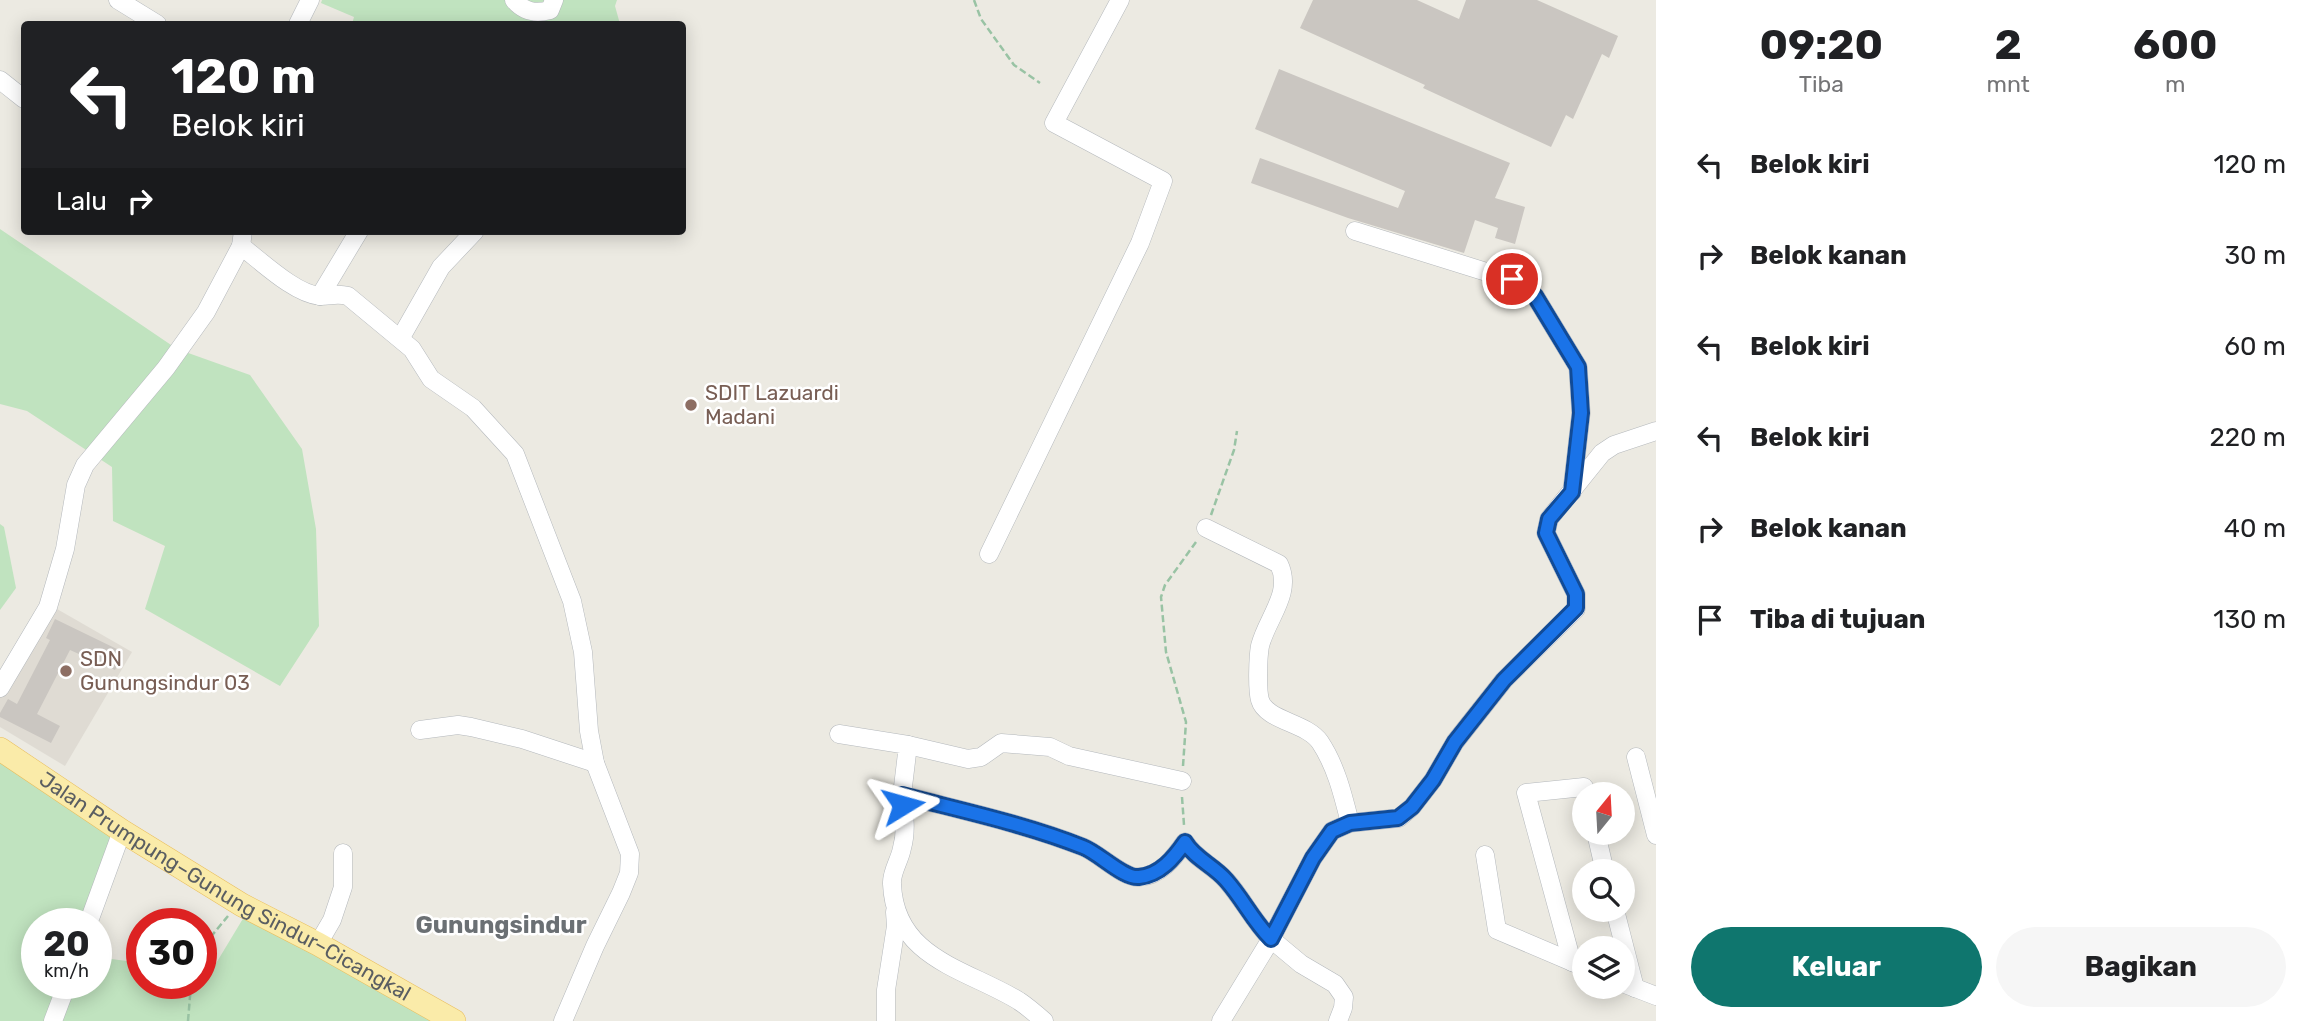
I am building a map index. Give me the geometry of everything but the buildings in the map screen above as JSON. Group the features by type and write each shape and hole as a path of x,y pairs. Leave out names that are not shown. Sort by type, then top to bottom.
{"main road":[{"name":"Jalan Prumpung–Gunung Sindur–Cicangkal","path":"0,749 122,831 242,905 318,944 454,1021"}],"street":[{"path":"118,0 152,21"},
{"path":"300,21 310,0"},
{"path":"514,0 522,9 538,13 550,10 554,0"},
{"path":"989,554 1140,243 1164,181 1054,123 1120,0"},
{"path":"0,80 21,97"},
{"path":"1355,231 1512,279 1535,296 1578,367 1581,413 1572,492"},
{"path":"320,296 357,235"},
{"path":"398,337 404,332 441,267 471,235"},
{"path":"0,688 48,607 65,549 76,485 85,465 166,368 206,312 242,239 298,288 320,296 338,293 348,296 412,349 431,379 473,408 515,454 572,601 583,652 589,731 595,763 630,854 629,873 564,1021"},
{"path":"1221,1021 1271,939 1313,858 1332,831 1350,823 1398,818 1412,807 1433,780 1455,742 1504,680 1576,608 1576,594 1546,533 1549,519 1602,453 1614,445 1656,431"},
{"path":"1206,528 1279,564 1283,573 1282,593 1260,646 1259,699 1265,710 1308,731 1319,741 1338,778 1350,823"},
{"path":"420,730 458,725 471,727 522,739 595,763"},
{"path":"839,734 908,745 968,759 981,757 1001,743 1050,747 1069,755 1182,781"},
{"path":"886,1021 886,989 896,926 892,881 906,827 902,795 908,745"},
{"path":"1636,757 1656,835"},
{"path":"1572,786 1527,793 1572,944"},
{"path":"902,795 1051,834 1090,850 1132,877 1157,872 1175,856 1185,842 1189,850 1216,869 1229,883 1271,939 1301,964 1335,984 1344,997 1338,1021"},
{"path":"94,908 122,831"},
{"path":"318,944 332,920 343,887 343,853"},
{"path":"1485,855 1497,930 1572,961"},
{"path":"895,912 917,944 936,959 1019,1001 1044,1021"},
{"path":"1635,988 1656,996"},
{"path":"53,1021 61,999"}],"path":[{"path":"974,0 981,19 1014,65 1040,83"},
{"path":"1185,842 1182,781 1186,722 1166,652 1161,597 1165,585 1206,528 1234,450 1237,431"},
{"path":"217,929 242,905"},
{"path":"188,1021 190,999"}],"shaded area":[{"name":"SDN Gunungsindur 03","path":"50,605 132,652 65,766 0,727 0,690"}],"green space":[{"path":"322,0 617,0 615,6 619,21 353,21 354,17 321,3"},
{"path":"0,229 177,349 250,375 302,449 316,529 319,626 280,686 145,609 165,546 113,521 112,467 27,411 0,404"},
{"path":"0,524 4,527 16,588 0,610"},
{"path":"0,745 130,832 102,908 21,908 21,999 112,999 112,959 126,961 126,999 217,999 217,962 250,907 449,1021 0,1021"}],"place":[{"name":"SDIT Lazuardi Madani","path":"691,405"},
{"name":"SDN Gunungsindur 03","path":"66,671"}],"district":[{"name":"Gunungsindur","path":"501,925"}],"route":[{"path":"903,805 902,795 1051,834 1090,850 1132,877 1157,872 1175,856 1185,842 1189,850 1216,869 1229,883 1271,939 1313,858 1332,831 1350,823 1398,818 1412,807 1433,780 1455,742 1504,680 1576,608 1576,594 1546,533 1549,519 1572,492 1581,413 1578,367 1535,296 1512,279"}]}
